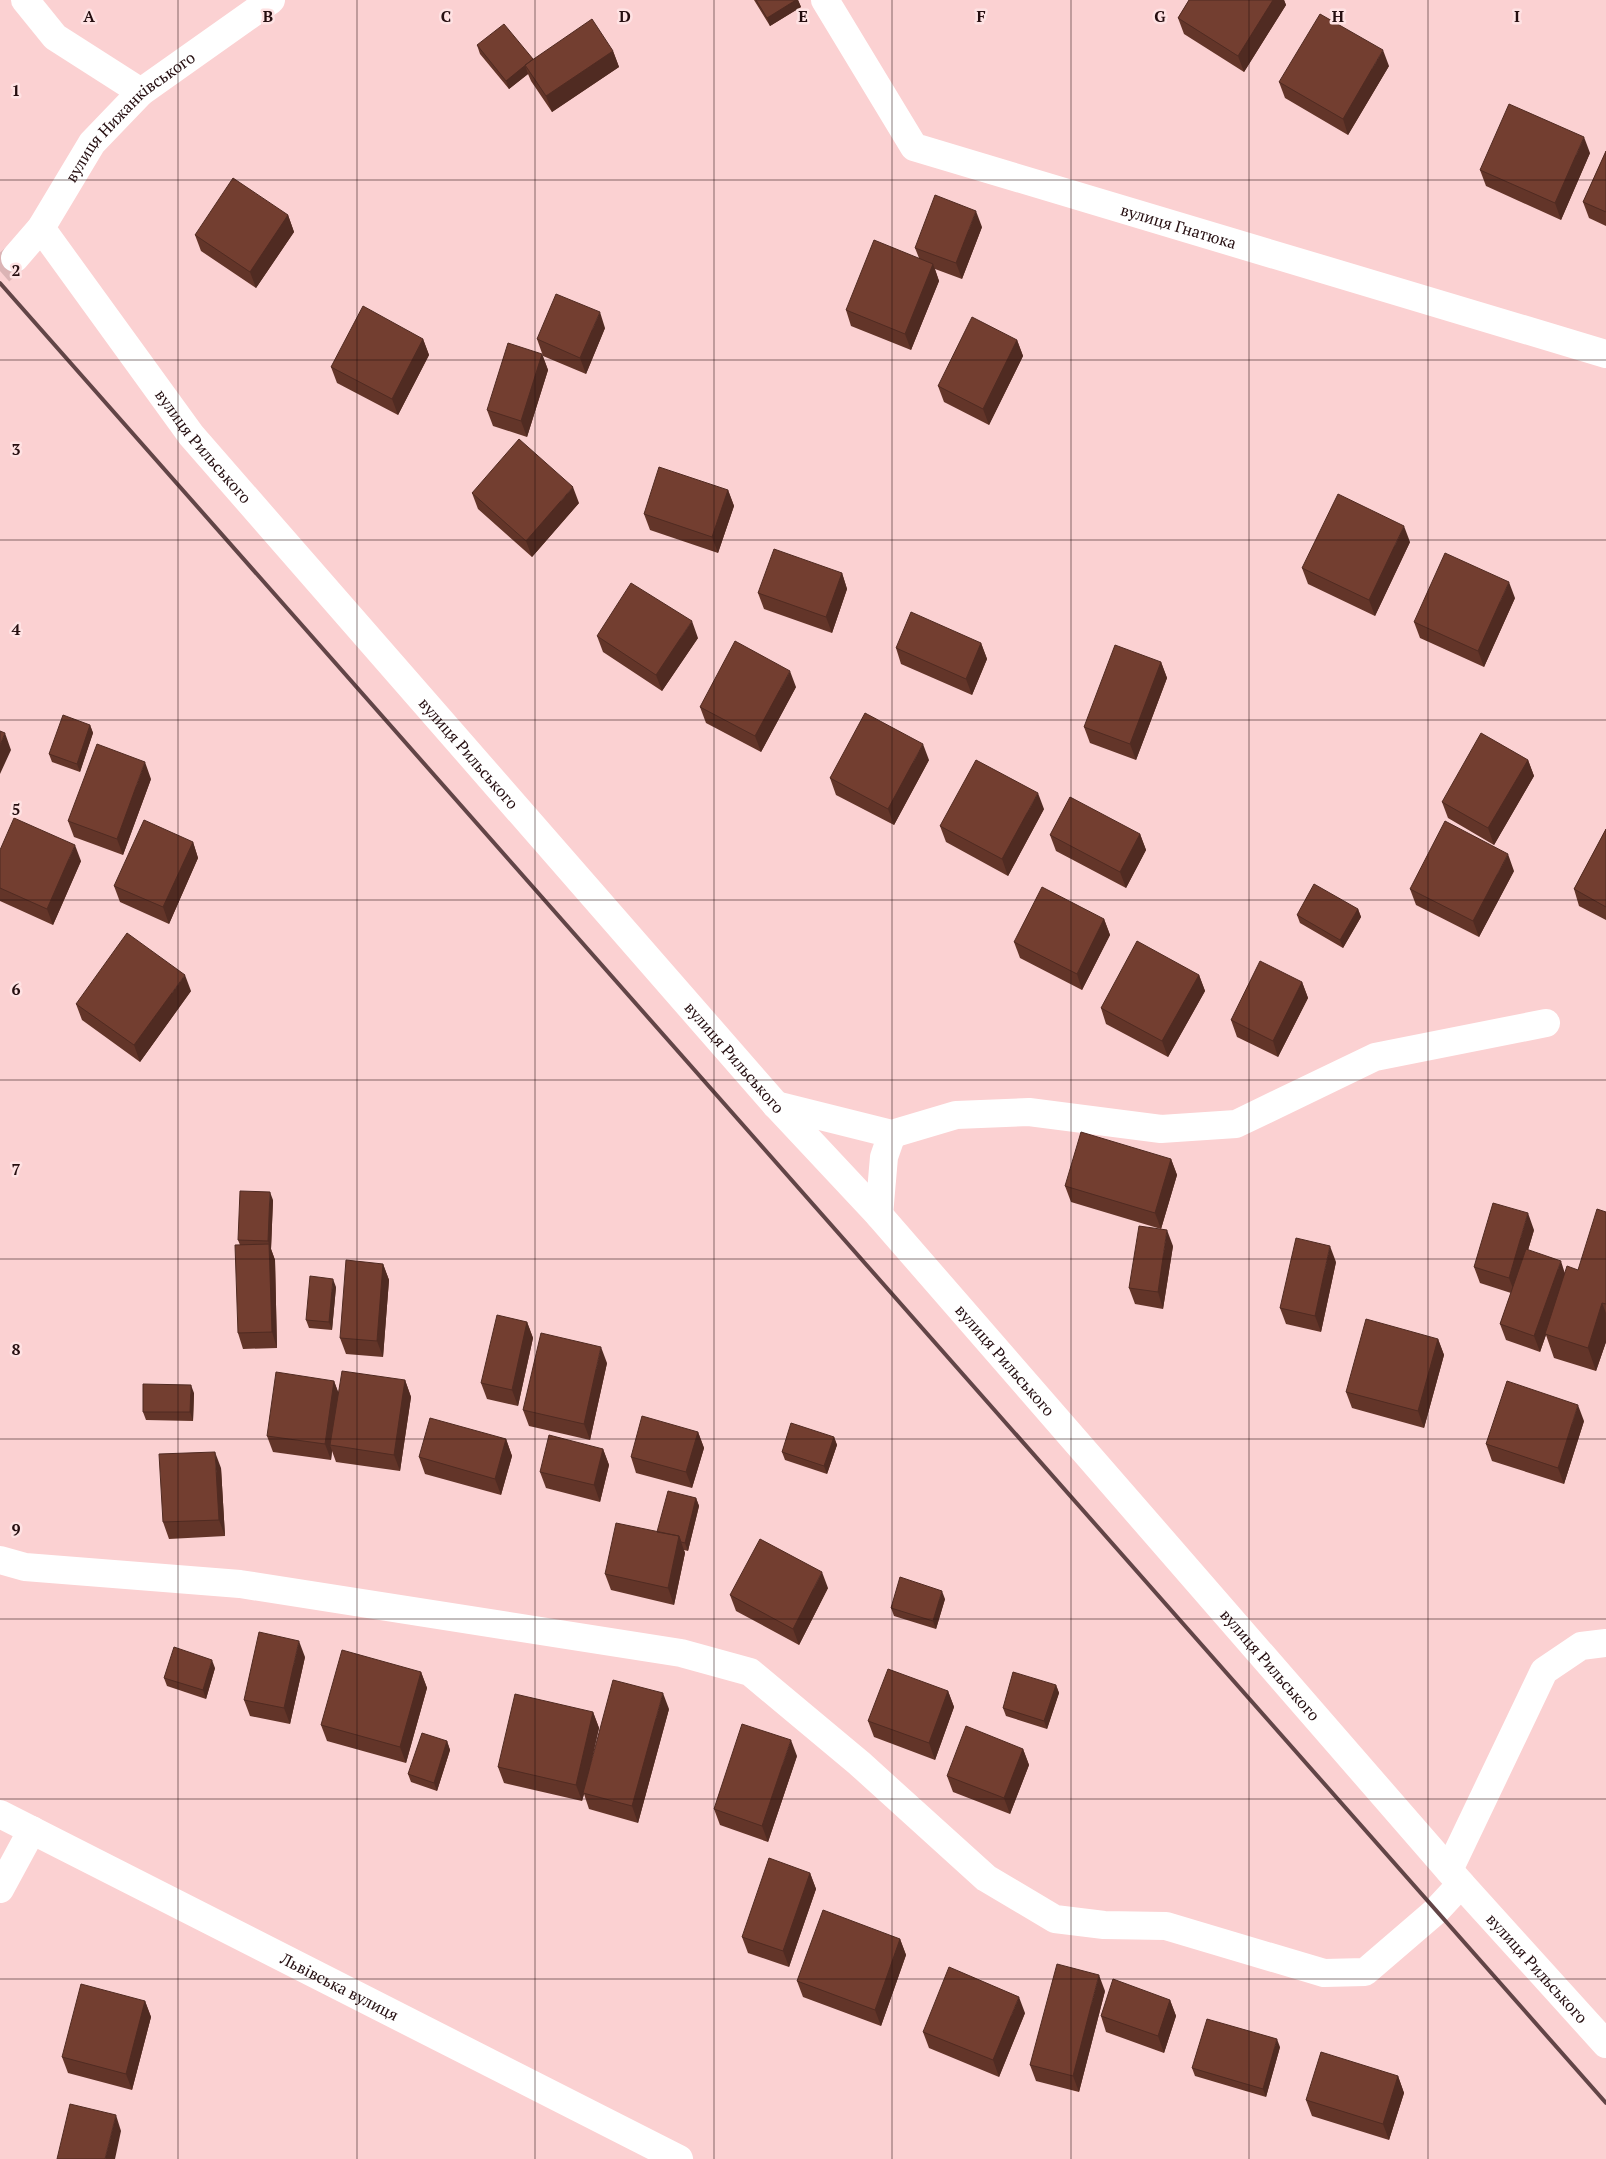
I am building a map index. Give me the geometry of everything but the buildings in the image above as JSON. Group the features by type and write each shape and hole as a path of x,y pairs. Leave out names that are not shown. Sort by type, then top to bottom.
{"street":[{"path":"25,0 55,37 141,92"},
{"name":"вулиця Нижанківського","path":"15,258 42,228 92,143 141,92 271,0"},
{"name":"вулиця Гнатюка","path":"825,0 914,147 1606,354"},
{"name":"вулиця Рильського","path":"42,228 191,435 776,1105 879,1215 1455,1877 1606,2044"},
{"path":"776,1105 892,1134 956,1115 1029,1112 1162,1129 1236,1124 1375,1057 1546,1024"},
{"path":"879,1215 884,1157 892,1134"},
{"path":"0,1560 25,1567 240,1584 681,1653 750,1672 859,1763 986,1878 1055,1919 1104,1925 1166,1926 1324,1973 1365,1972 1436,1911 1455,1877 1544,1671 1581,1646 1606,1643"},
{"name":"Львівська вулиця","path":"0,1814 679,2159"},
{"path":"0,1889 32,1830"}],"tunnel":[{"path":"0,271 15,258"}],"railway":[{"path":"0,283 1606,2103"}]}
